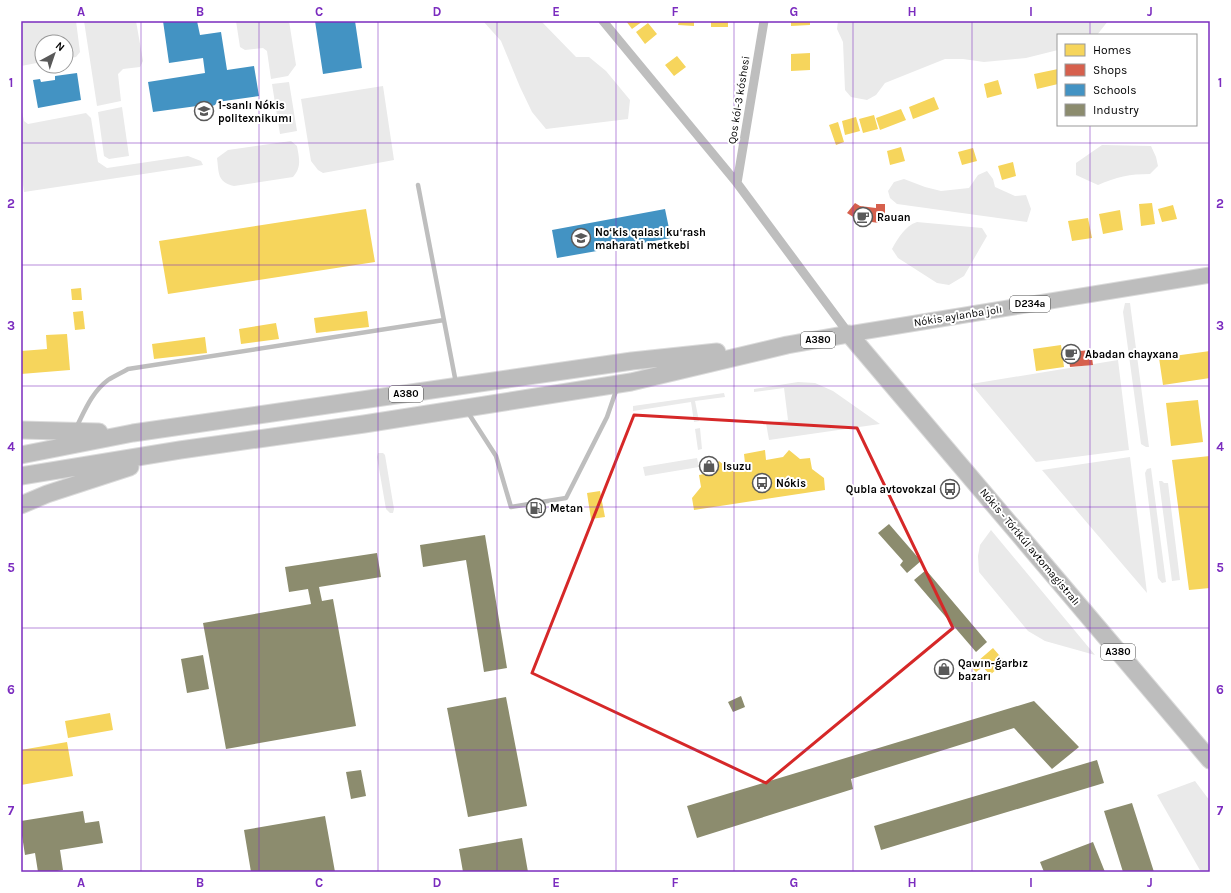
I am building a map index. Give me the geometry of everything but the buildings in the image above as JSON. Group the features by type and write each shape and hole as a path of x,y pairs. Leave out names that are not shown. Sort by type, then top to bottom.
{"highway":[{"name":"A380","path":"26,475 180,450 357,425 618,384 787,345 849,334"},
{"name":"Nókis - Tórtkúl avtomagistralı","path":"849,334 1210,760"},
{"name":"A380","path":"24,454 133,433 456,386 632,361 787,345"},
{"path":"21,430 133,433"},
{"path":"21,505 54,492 180,450"}],"main road":[{"name":"Nókis aylanba jolı","path":"849,334 1210,275"}],"street":[{"path":"603,21 737,183 849,334"},
{"name":"Qos kól-3 kóshesi","path":"737,183 764,21"}],"lane":[{"path":"418,185 456,386"},
{"path":"75,432 88,403 97,390 108,380 128,369 444,320"},
{"path":"465,408 496,456 511,506 566,498 607,417 618,384"}],"highlighted area":[{"path":"634,415 857,428 953,628 766,783 532,673"}],"shaded area":[{"path":"21,21 76,21 80,52 76,57 74,57 74,34 34,34 34,64 21,66"},
{"path":"84,21 136,21 143,61 140,67 123,69 118,74 121,101 97,106"},
{"path":"236,21 289,21 296,65 288,76 271,79 267,51 263,48 245,50 240,47"},
{"path":"483,21 541,21 576,57 589,57 606,71 630,100 628,119 546,129 532,112 501,41"},
{"path":"838,21 1108,21 1098,34 1057,34 1057,50 1026,58 984,62 963,59 945,59 885,83 876,95 867,100 851,97 845,90 843,42 837,29"},
{"path":"289,82 297,131 280,134 272,84"},
{"path":"383,86 394,160 323,173 318,170 311,161 301,99"},
{"path":"21,107 24,121 28,124 86,113 91,118 98,162 107,168 188,156 201,161 203,165 24,192 21,170"},
{"path":"122,107 129,156 109,159 104,156 98,112"},
{"path":"291,141 297,146 299,158 298,170 293,177 234,186 224,182 220,176 217,158 228,150"},
{"path":"1102,145 1151,146 1158,166 1150,174 1123,176 1098,185 1076,175 1076,163"},
{"path":"987,171 993,179 995,187 1015,196 1026,195 1031,209 1027,222 897,204 890,198 888,191 894,182 904,179 941,191 969,188 978,175"},
{"path":"917,222 982,228 987,236 964,276 949,285 937,283 898,258 892,249 905,229"},
{"path":"1125,303 1130,303 1149,447 1141,444 1123,312"},
{"path":"1118,360 1129,450 1036,462 971,384"},
{"path":"798,382 815,383 833,391 880,424 769,440 766,423 788,420 784,388 754,392 754,389"},
{"path":"724,393 725,397 695,401 699,421 694,422 691,402 633,411 633,406"},
{"path":"700,428 702,449 698,450 695,429"},
{"path":"378,453 383,453 385,455 394,509 393,513 390,513 386,509 377,457"},
{"path":"1130,457 1147,593 1042,470"},
{"path":"697,458 699,467 645,476 643,467"},
{"path":"1151,468 1166,582 1162,583 1158,578 1145,473 1147,469"},
{"path":"1159,481 1168,483 1180,580 1172,581"},
{"path":"991,530 1095,655 1045,641 1028,631 979,572 978,556 980,545"},
{"path":"1195,781 1210,801 1210,872 1201,872 1157,795"}],"place":[{"name":"1-sanlı Nókis politexnikumı","path":"204,111"},
{"name":"Rauan","path":"863,217"},
{"name":"Noʻkis qalasi kuʻrash maharati metkebi","path":"581,238"},
{"name":"Abadan chayxana","path":"1071,354"},
{"name":"Isuzu","path":"709,466"},
{"name":"Nókis","path":"762,483"},
{"name":"Qubla avtovokzal","path":"950,489"},
{"name":"Metan","path":"536,508"},
{"name":"Qawın-ǵarbız bazarı","path":"944,669"}]}
